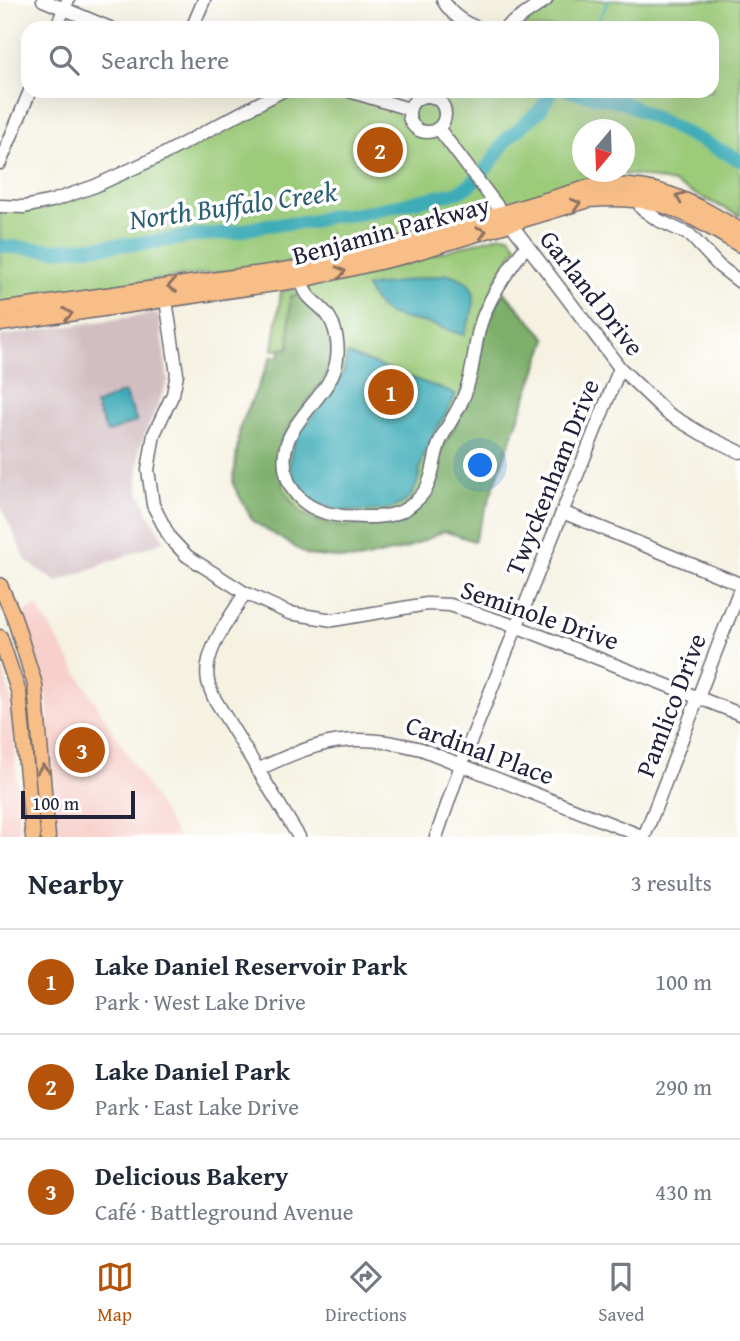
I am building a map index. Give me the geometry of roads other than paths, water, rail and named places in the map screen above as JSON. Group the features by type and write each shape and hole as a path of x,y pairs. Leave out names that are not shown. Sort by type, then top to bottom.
{"main road":[{"name":"Benjamin Parkway","path":"0,310 297,268 391,246 577,189 619,184 678,196 740,230"},
{"name":"Benjamin Parkway","path":"0,324 302,280 401,257 501,213 589,200 640,199 662,204 740,246"},
{"path":"0,585 14,617 35,685 48,837"},
{"path":"0,637 19,692 33,837"}],"street":[{"path":"43,0 66,4 97,21"},
{"path":"195,21 204,0"},
{"path":"443,0 452,14 463,21"},
{"path":"515,21 546,0"},
{"path":"60,21 66,4"},
{"path":"0,163 27,98"},
{"path":"0,206 24,207 52,201 95,186 162,155 269,98"},
{"path":"372,98 409,109"},
{"path":"419,98 409,109 409,121 417,130 428,133 439,128 445,113 441,103 434,98"},
{"path":"441,103 445,98"},
{"name":"Garland Drive","path":"439,128 461,161 620,368 667,413 740,452"},
{"path":"640,199 641,208 690,236 740,282"},
{"path":"302,280 304,292 329,317 337,341 337,359 331,377 292,430 286,448 289,482 298,496 312,509 329,514 382,516 402,512 427,488 440,443 464,397 475,340 490,300 527,246"},
{"name":"Seminole Drive","path":"166,300 177,374 173,394 154,434 148,470 153,505 170,538 187,556 245,593 289,613 333,620 427,604 450,605 517,627 740,714"},
{"name":"Twyckenham Drive","path":"436,837 461,765 620,368"},
{"path":"562,512 740,587"},
{"name":"Pamlico Drive","path":"644,837 740,587"},
{"path":"245,593 212,650 207,680 214,698 299,837"},
{"name":"Cardinal Place","path":"257,770 320,743 358,739 390,741 421,749 644,837"}],"water":[{"path":"448,274 460,278 473,290 473,307 464,335 390,315 378,306 366,287"},
{"path":"347,354 456,394 425,451 414,490 408,499 393,508 350,511 325,507 304,496 292,475 290,461 296,439 340,380"},
{"path":"124,392 137,421 107,433 95,405"}],"waterway":[{"path":"598,21 609,0"},
{"name":"North Buffalo Creek","path":"0,246 52,250 146,243 236,232 267,225 311,222 458,192 470,185 490,164 506,140 540,110 548,98"},
{"name":"North Buffalo Creek","path":"602,98 625,103 740,160"}],"place":[{"name":"Lake Daniel Park","path":"380,150"},
{"name":"Lake Daniel Reservoir Park","path":"391,392"},
{"name":"Delicious Bakery","path":"82,750"}]}
